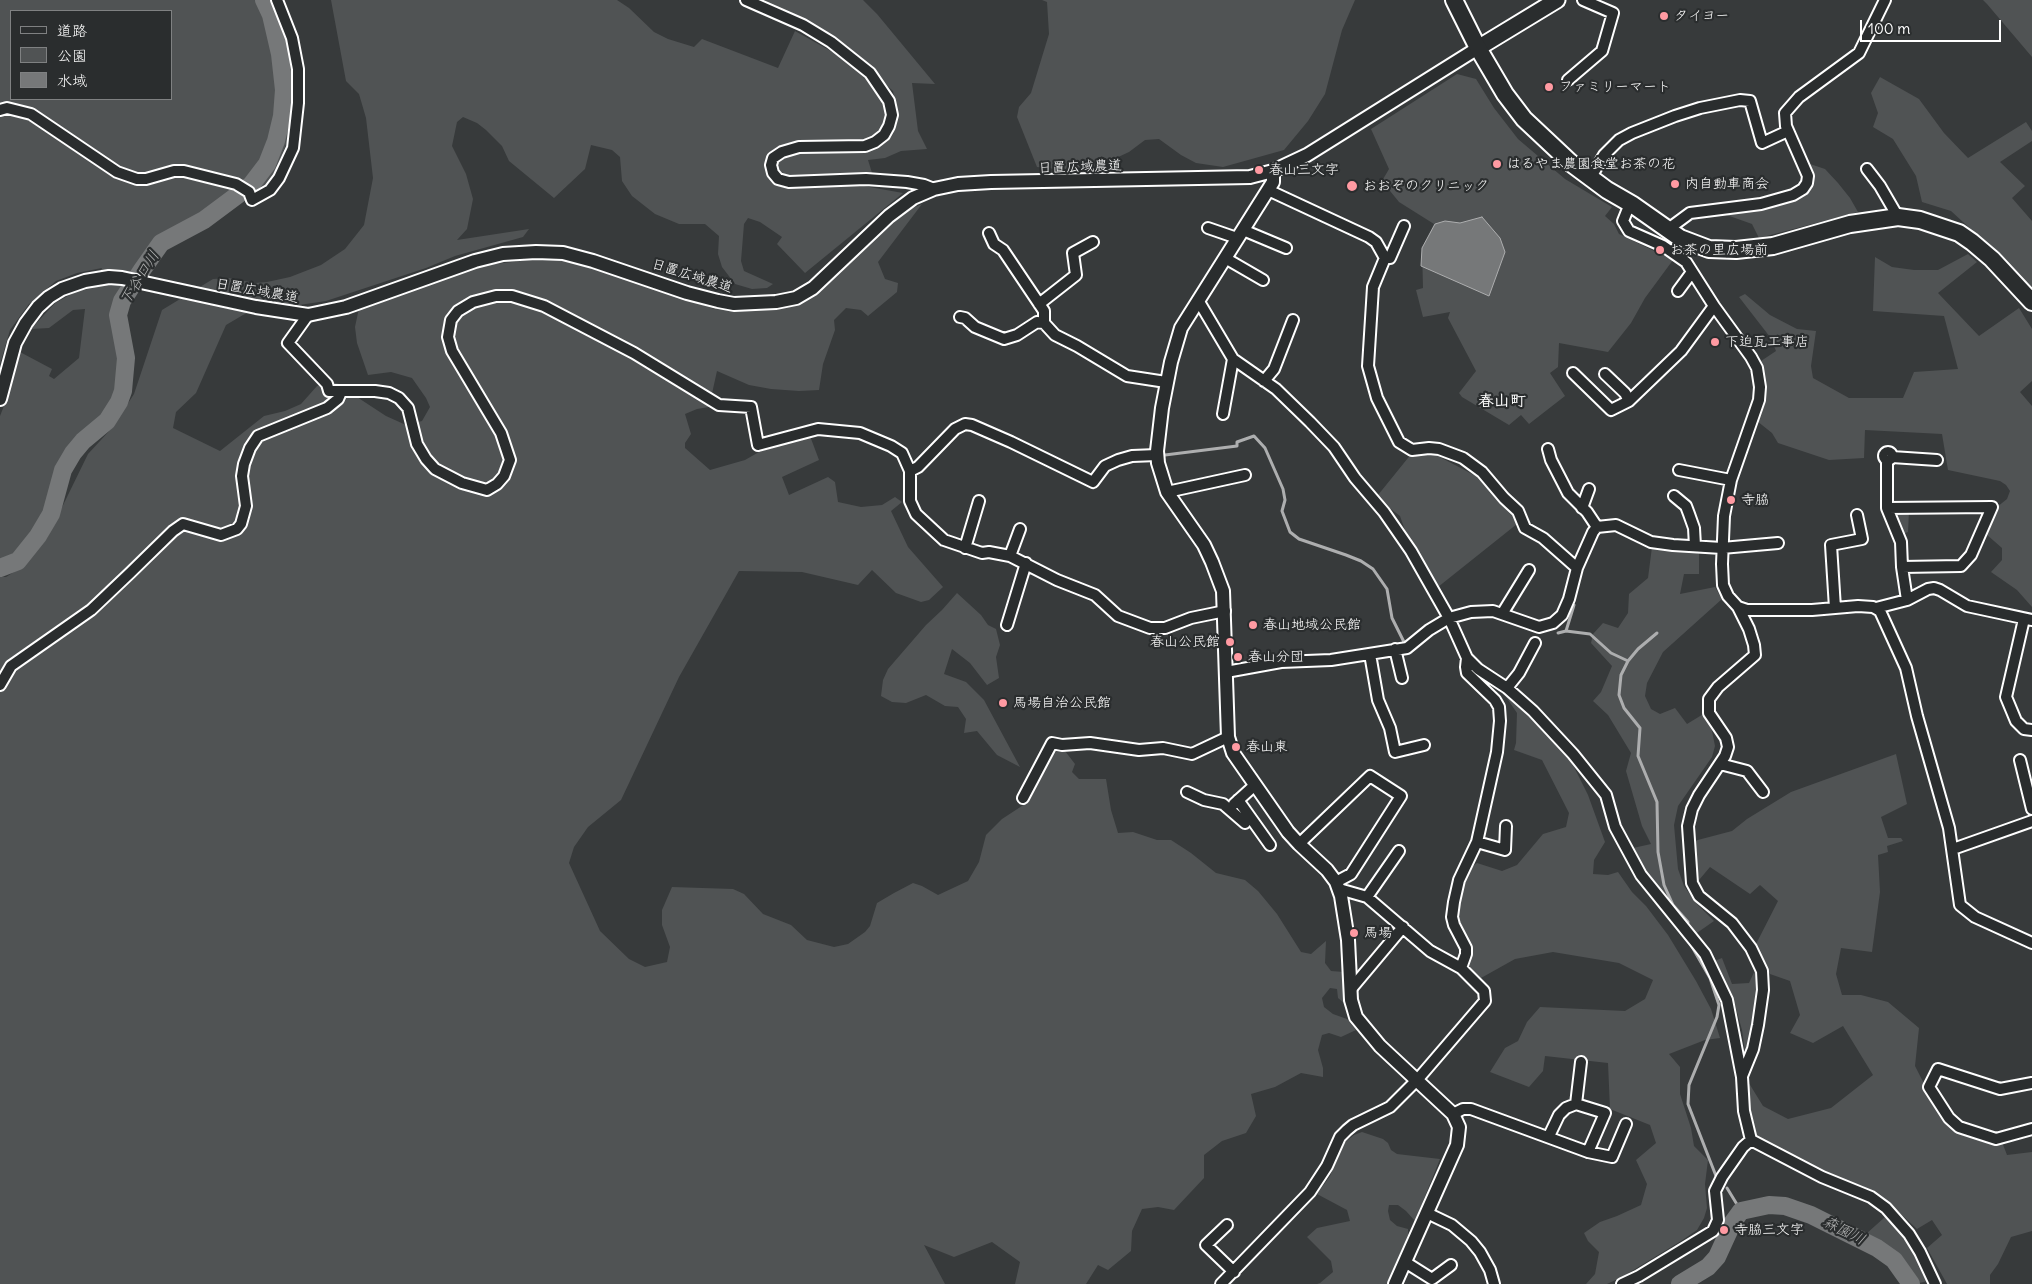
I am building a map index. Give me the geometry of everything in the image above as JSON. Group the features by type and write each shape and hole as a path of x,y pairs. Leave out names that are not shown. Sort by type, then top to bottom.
{"main road":[{"path":"1454,0 1478,48 1505,94 1524,119 1572,164 1667,230 1696,245 1736,250 1773,246 1850,224 1898,217 1920,220 1959,233 1992,259 2032,302"},
{"path":"1478,48 1557,0"}],"street":[{"path":"0,110 7,108 31,114 118,172 137,179 146,179 174,171 184,171 236,184 249,192 252,200 270,190 279,178 293,148 298,103 298,69 292,38 277,0"},
{"path":"746,0 802,25 831,42 870,73 889,101 892,115 884,135 875,142 865,146 799,147 782,152 773,158 771,165 773,173 778,179 788,182 866,179 907,182 934,189"},
{"path":"1568,80 1602,50 1613,13 1583,0"},
{"path":"1667,230 1690,213 1761,204 1793,195 1803,189 1807,183 1808,176 1788,131 1784,120 1785,113 1806,91 1860,52 1885,0"},
{"name":"日置広域農道","path":"0,399 15,343 26,323 38,307 48,298 62,289 85,281 108,277 122,278 290,313 308,315 346,307 493,256 536,252 563,253 593,261 687,294 718,301 734,304 776,302 796,298 813,288 889,216 914,198 934,189 958,184 991,182 1241,177 1273,171 1307,156 1478,48"},
{"path":"1591,178 1604,155 1619,140 1640,129 1700,108 1740,100 1750,101 1762,143 1788,131"},
{"path":"1867,169 1880,186 1898,217"},
{"path":"1273,171 1273,182 1181,328 1166,382 1157,454 1160,473 1167,492 1194,530 1212,562 1223,591 1228,737 1237,762 1256,785 1298,844 1328,870 1337,885 1348,940 1351,1000 1356,1017 1380,1046 1454,1114 1458,1127 1457,1145 1395,1284"},
{"path":"1268,190 1369,237 1376,242 1385,258"},
{"path":"1633,205 1623,221 1629,231 1663,246 1686,262 1714,306 1751,357 1757,368 1760,387 1757,408 1731,480 1724,516 1722,548 1724,585 1728,596 1738,607 1749,629 1755,655 1718,687 1709,699 1709,713 1726,738 1728,747 1725,756 1699,795 1692,809 1688,826 1692,883 1699,896 1732,923 1751,948 1762,971 1763,990 1758,1024 1753,1049 1742,1077"},
{"path":"1385,258 1390,258 1404,226"},
{"path":"1208,228 1240,234 1286,248"},
{"path":"989,233 994,244 1003,250 1044,311 1044,322 1055,335 1127,376 1166,382"},
{"path":"1039,304 1076,276 1073,253 1093,242"},
{"path":"1225,258 1263,280"},
{"path":"1385,258 1374,287 1368,366 1377,398 1399,442 1412,450 1439,449 1463,458 1482,472 1518,511 1525,528 1543,538 1577,568"},
{"path":"1678,291 1692,272"},
{"path":"308,315 288,343 327,384 329,391 389,392 399,398 408,408 418,444 426,459 435,469 462,483 487,490 497,484 504,476 510,460 501,433 452,351 448,337 451,320 458,311 473,302 496,296 512,296 544,306 634,352 719,405 750,406 758,445 818,429 860,433 892,446 902,453 910,471 910,501 916,514 944,540 982,553 1010,556 1057,580 1095,595 1118,616 1150,628 1165,628 1191,618 1225,611"},
{"path":"1198,300 1233,359 1276,389 1334,447 1355,478 1384,512 1411,551 1449,618 1467,658 1478,669 1507,688 1533,711 1569,750 1606,795 1614,827 1641,876 1706,954 1727,1000 1742,1077 1744,1111 1751,1140 1822,1177 1872,1197 1886,1208 1910,1234 1935,1284"},
{"path":"1573,374 1611,410 1628,401 1681,351 1714,306"},
{"path":"960,317 965,318 975,327 1004,339 1017,335 1037,322 1044,322"},
{"path":"1264,381 1274,369 1293,320"},
{"path":"1223,414 1233,359"},
{"path":"1605,374 1625,393 1628,401"},
{"path":"0,685 11,666 90,610 173,530 183,524 222,535 237,530 242,524 246,506 242,476 244,464 250,448 258,436 327,408 338,399 341,392"},
{"path":"910,471 928,458 955,429 965,424 972,425 1011,442 1092,482 1105,466 1118,460 1132,456 1157,454"},
{"path":"1548,449 1551,460 1568,493 1597,527"},
{"path":"1907,600 1902,567 1901,542 1887,508 1889,459 1937,460"},
{"path":"1679,470 1731,480"},
{"path":"1167,492 1246,475"},
{"path":"1582,508 1589,489"},
{"path":"1674,496 1686,506 1694,528 1695,546"},
{"path":"965,548 979,501"},
{"path":"1887,508 1992,507 1971,555 1961,566 1902,567"},
{"path":"1835,608 1832,545 1862,539 1857,514"},
{"path":"1597,527 1616,525 1651,542 1673,545 1722,548 1778,543"},
{"path":"1226,672 1281,662 1331,660 1407,648 1429,630 1449,618 1471,612 1493,611 1539,627 1553,623 1562,615 1577,568 1587,544 1597,527"},
{"path":"1010,556 1020,529"},
{"path":"1007,625 1026,563"},
{"path":"1502,614 1529,570"},
{"path":"1738,607 1747,610 1780,611 1858,606 1876,608 1907,600 1928,589 1934,588 1967,606 2028,620 2006,697 2016,721 2024,729 2032,730"},
{"path":"1876,608 1884,617 1906,668 1953,849 1959,900 1963,908 1975,917 2032,943"},
{"path":"1507,688 1519,673 1535,643"},
{"path":"1395,650 1402,678"},
{"path":"1370,654 1378,700 1390,728 1395,752 1424,745"},
{"path":"1461,968 1466,948 1452,917 1459,880 1477,842 1497,752 1500,722 1499,707 1495,700 1467,674 1467,658"},
{"path":"1023,798 1052,743 1062,745 1090,742 1139,750 1163,748 1192,754 1228,737"},
{"path":"2020,760 2032,806"},
{"path":"1720,764 1747,771 1763,792"},
{"path":"1298,844 1370,776 1401,796 1351,874 1337,885"},
{"path":"1228,808 1256,785"},
{"path":"1187,792 1204,800 1223,804 1245,823"},
{"path":"1238,800 1270,845"},
{"path":"1953,849 2032,821"},
{"path":"1477,842 1505,850 1506,826"},
{"path":"1367,898 1398,851"},
{"path":"1221,1284 1314,1187 1327,1166 1340,1138 1347,1130 1358,1122 1390,1107 1418,1079 1485,1001 1484,991 1461,968 1430,951 1367,898 1337,885"},
{"path":"1351,989 1403,927"},
{"path":"1576,1104 1581,1062"},
{"path":"2032,1082 2000,1089 1938,1069 1929,1087 1949,1118 1959,1127 1996,1139 2032,1128"},
{"path":"1549,1136 1559,1115 1566,1108 1576,1104 1605,1113 1588,1152"},
{"path":"1454,1114 1464,1109 1471,1109 1549,1136 1588,1152 1612,1157 1626,1124"},
{"path":"1622,1284 1639,1276 1713,1231 1718,1220 1715,1191 1742,1147 1751,1140"},
{"path":"1427,1213 1452,1225 1472,1241 1490,1270 1494,1284"},
{"path":"1226,1225 1206,1245 1234,1272"},
{"path":"1405,1262 1433,1281 1450,1265"}],"green space":[{"path":"0,0 273,0 286,35 293,65 293,102 290,135 274,174 266,187 240,200 167,247 154,269 122,289 114,313 120,367 112,404 99,420 77,436 63,460 39,523 26,543 14,555 0,562 0,416 9,393 20,352 52,369 49,376 54,379 79,358 85,309 73,310 49,328 31,329 55,303 77,291 93,288 102,268 77,273 56,281 29,304 10,330 0,364"},
{"path":"331,0 617,0 629,8 654,32 668,39 694,47 702,39 778,68 795,31 854,64 881,93 887,107 886,120 882,130 874,138 864,143 800,142 782,146 771,153 766,162 768,175 786,186 864,186 903,193 805,273 777,244 782,237 760,222 748,218 744,224 741,261 744,271 773,284 767,288 752,289 735,284 722,267 718,254 719,236 705,224 679,224 655,214 632,196 622,181 620,157 612,150 591,145 585,169 554,198 509,161 502,146 486,130 477,123 463,117 457,122 452,146 466,174 473,199 467,229 457,240 529,229 523,237 455,256 426,268 326,301 299,305 270,302 243,315 226,325 196,393 176,412 173,428 220,451 264,416 285,411 301,404 317,386 332,382 343,385 386,416 406,425 422,421 430,407 412,378 391,372 368,375 357,343 355,327 359,308 477,266 547,258 580,263 635,280 714,309 748,311 775,308 799,303 824,287 878,234 904,212 922,204 878,262 885,279 898,283 897,292 868,316 861,310 846,308 834,320 835,330 823,364 819,390 771,389 749,385 717,371 709,407 685,414 691,434 685,443 685,448 710,470 745,460 759,452 810,436 819,460 782,477 789,495 828,477 835,482 838,502 861,507 882,505 895,497 902,502 891,511 908,547 943,587 929,600 921,602 896,593 872,570 858,585 802,572 739,571 679,677 621,800 588,827 574,847 569,863 600,931 629,959 645,967 667,962 670,947 662,925 662,910 672,887 733,889 744,894 763,914 791,925 807,940 834,947 848,944 870,926 877,903 913,883 938,895 968,881 979,862 986,835 1002,819 1028,802 1054,746 1065,751 1075,764 1072,772 1079,779 1106,779 1111,810 1118,833 1133,832 1157,840 1171,840 1216,873 1245,880 1258,891 1277,914 1301,952 1311,954 1326,941 1325,963 1331,971 1344,972 1347,999 1344,1003 1338,998 1337,989 1330,988 1322,998 1324,1007 1333,1014 1347,1019 1356,1030 1341,1037 1329,1033 1322,1035 1318,1050 1323,1068 1323,1077 1301,1073 1275,1087 1251,1094 1256,1116 1246,1133 1222,1141 1204,1155 1204,1178 1174,1210 1158,1207 1142,1209 1132,1231 1131,1251 1108,1270 1098,1265 1086,1284 1015,1284 1020,1262 992,1242 954,1257 924,1245 945,1284 0,1284 0,577 6,577 25,565 47,538 88,454 112,428 134,394 162,310 213,279 229,278 255,283 267,282 290,277 321,265 345,249 364,225 373,178 366,118 359,94 346,81"},
{"path":"761,0 863,0 877,14 935,84 912,83 918,131 927,149 901,151 885,158 868,160 873,176 837,175 791,179 781,176 776,169 779,160 801,152 869,149 885,143 892,136 895,129 897,112 893,91 841,43 806,20"},
{"path":"1042,0 1355,0 1342,30 1325,94 1308,121 1284,150 1223,167 1196,163 1159,139 1145,140 1129,152 1086,172 1037,167 1017,117 1019,107 1031,93 1049,34 1047,2"},
{"path":"1983,0 2032,0 2032,57 1987,4"},
{"path":"1457,74 1476,79 1494,108 1518,139 1565,179 1612,207 1605,216 1614,224 1619,234 1673,260 1645,298 1631,323 1608,352 1559,343 1558,367 1550,373 1565,396 1529,424 1521,415 1509,425 1462,397 1459,393 1476,371 1448,318 1450,312 1423,317 1416,290 1423,288 1422,248 1434,224 1399,202 1382,181 1389,169 1371,129"},
{"path":"1880,77 1919,99 1944,133 1968,158 2026,122 2032,131 2032,141 2000,162 2025,186 2012,198 2032,221 2032,293 1999,255 1951,211 1922,202 1916,176 1893,139 1873,127 1878,113 1871,93"},
{"path":"1810,164 1825,169 1850,198 1858,212 1759,238 1752,224 1721,213 1791,201 1804,196 1811,188 1813,178"},
{"path":"1968,254 1977,262 1938,293 1979,336 2019,308 2032,329 2032,381 2020,392 2032,406 2032,607 2017,590 1991,572 2002,560 2002,548 1986,534 1997,507 2007,499 2010,491 2000,481 1948,470 1942,434 1865,430 1864,458 1829,460 1778,443 1772,433 1757,421 1766,387 1761,361 1776,351 1770,337 1739,297 1745,294 1770,315 1797,329 1816,331 1811,366 1813,378 1849,398 1903,398 1914,372 1958,369 1944,316 1873,311 1875,257 1892,267 1914,270 1938,270"},
{"path":"1412,453 1434,454 1478,477 1515,514 1517,524 1438,587 1407,536 1400,516 1383,503 1378,495"},
{"path":"1896,511 1909,511 1908,532 1903,534 1894,517"},
{"path":"1652,547 1662,550 1699,550 1699,574 1684,574 1680,594 1715,587 1722,599 1663,652 1647,683 1645,696 1651,709 1660,714 1675,708 1687,724 1705,713 1712,731 1715,746 1712,757 1678,806 1674,825 1678,869 1684,886 1697,904 1714,921 1694,935 1624,850 1651,844 1642,826 1626,771 1631,753 1608,715 1593,701 1601,692 1612,666 1591,643 1593,634 1603,623 1618,628 1628,613 1629,594 1648,578"},
{"path":"957,593 981,615 988,625 996,629 1000,645 996,657 999,678 987,685 970,663 952,649 944,674 966,682 984,700 1020,767 997,755 977,731 964,733 966,719 958,707 945,706 926,695 906,703 892,702 881,696 883,680 888,669"},
{"path":"1504,694 1524,710 1571,761 1588,795 1605,842 1594,860 1593,874 1608,875 1618,872 1632,892 1646,906 1668,935 1696,981 1711,1009 1720,1038 1705,1040 1669,1054 1680,1067 1680,1094 1691,1128 1694,1146 1708,1160 1705,1184 1707,1208 1704,1218 1697,1230 1681,1241 1607,1284 1586,1284 1595,1274 1599,1252 1588,1241 1584,1233 1600,1222 1641,1205 1647,1184 1636,1160 1656,1143 1650,1125 1610,1109 1608,1063 1545,1056 1543,1071 1529,1087 1490,1072 1505,1048 1518,1041 1527,1022 1540,1007 1625,1011 1645,999 1653,980 1619,963 1553,952 1515,959 1481,978 1468,967 1473,949 1457,916 1468,870 1477,863 1502,871 1517,865 1543,834 1566,827 1569,813 1542,760 1514,750 1517,713"},
{"path":"1896,754 1907,804 1881,817 1888,838 1901,838 1903,841 1887,846 1888,852 1878,855 1880,892 1872,952 1841,948 1836,974 1842,995 1861,995 1888,1002 1919,1028 1915,1066 1936,1107 1956,1130 2002,1142 2007,1155 2032,1152 2032,1231 2011,1237 1998,1264 1990,1275 1990,1284 1947,1284 1927,1248 1942,1235 1932,1220 1917,1229 1889,1203 1863,1186 1812,1171 1755,1137 1748,1113 1747,1080 1763,1106 1788,1119 1831,1108 1873,1075 1843,1026 1813,1043 1790,1033 1800,1015 1790,981 1770,974 1755,946 1778,901 1760,885 1750,894 1710,867 1699,880 1694,841 1732,831 1747,819 1791,792"},
{"path":"1722,958 1732,984 1749,983 1756,968 1757,993 1754,1025 1745,1052 1742,1030 1735,1005 1712,962"},
{"path":"1362,1132 1383,1139 1388,1143 1391,1150 1397,1154 1440,1159 1415,1221 1398,1205 1389,1205 1390,1220 1397,1226 1408,1229 1408,1235 1387,1284 1317,1284 1333,1272 1331,1261 1307,1237 1317,1228 1350,1221 1347,1210 1317,1194 1330,1176 1344,1143 1354,1135"},
{"path":"1885,1217 1894,1223 1906,1236 1928,1281 1915,1284 1892,1252 1866,1234"}],"water":[{"path":"1482,217 1500,238 1505,252 1489,296 1421,266 1422,248 1435,224 1445,221 1460,223"}],"waterway":[{"name":"下谷口川","path":"0,568 18,561 38,536 51,514 63,470 73,453 83,441 107,421 119,402 123,391 126,358 118,315 122,301 142,270 161,243 204,220 251,185 267,164 276,141 282,116 284,90 280,54 271,15 264,0"},
{"path":"1165,455 1237,446 1237,442 1254,436 1265,448 1283,489 1285,500 1282,511 1290,532 1299,539 1361,561 1373,569 1387,589 1392,618 1405,644"},
{"path":"1566,631 1574,605"},
{"path":"1558,633 1566,631 1590,634 1611,653 1628,661"},
{"path":"1657,633 1638,649 1628,661 1621,675 1619,695 1624,708 1640,728 1638,756 1657,802 1658,852 1664,885 1673,905 1688,922 1687,925"},
{"path":"1691,945 1710,978 1719,1005 1717,1017 1689,1085 1688,1104 1716,1176"},
{"path":"1727,1188 1741,1211"},
{"name":"森園川","path":"1680,1284 1708,1267 1717,1257 1733,1222 1741,1211 1769,1205 1785,1206 1811,1215 1877,1248 1894,1260 1911,1284"}],"place":[{"name":"タイヨー","path":"1664,16"},
{"name":"ファミリーマート","path":"1549,87"},
{"name":"はるやま農園食堂お茶の花","path":"1497,164"},
{"name":"春山三文字","path":"1259,170"},
{"name":"内自動車商会","path":"1675,184"},
{"name":"おおぞのクリニック","path":"1352,186"},
{"name":"お茶の里広場前","path":"1660,250"},
{"name":"下迫瓦工事店","path":"1715,342"},
{"name":"寺脇","path":"1731,500"},
{"name":"春山地域公民館","path":"1253,625"},
{"name":"春山公民館","path":"1230,642"},
{"name":"春山分団","path":"1238,657"},
{"name":"馬場自治公民館","path":"1003,703"},
{"name":"春山東","path":"1236,747"},
{"name":"馬場","path":"1354,933"},
{"name":"寺脇三文字","path":"1724,1230"}],"district":[{"name":"春山町","path":"1502,401"}]}
